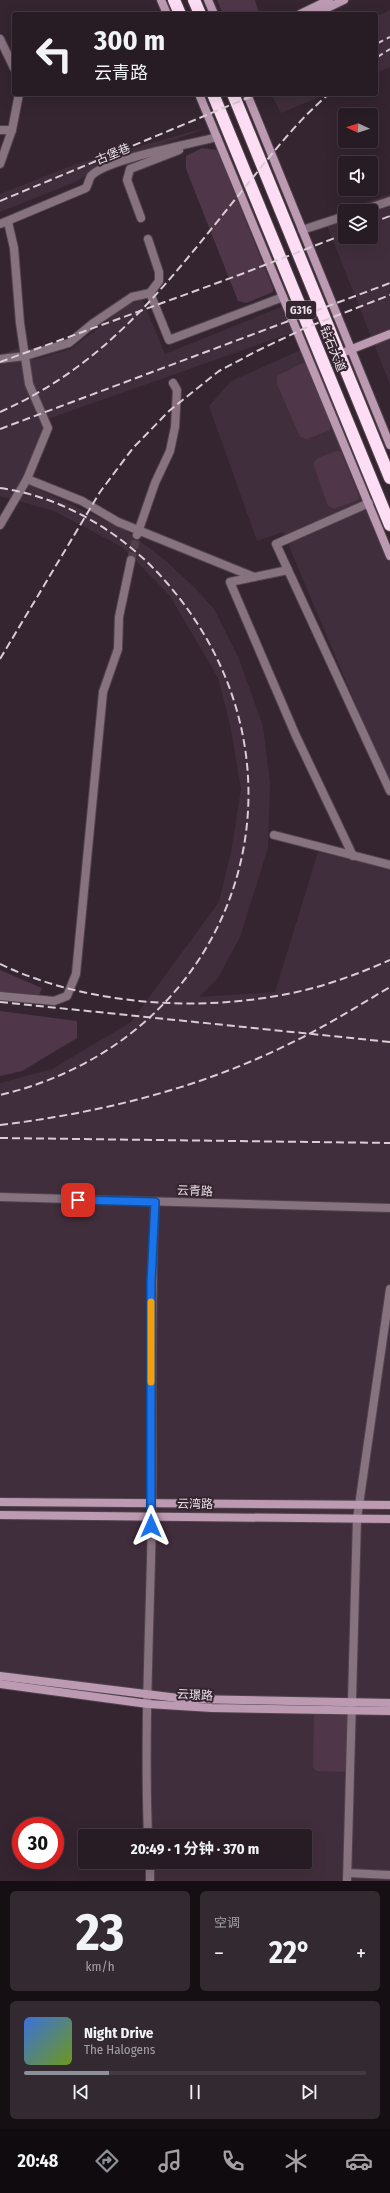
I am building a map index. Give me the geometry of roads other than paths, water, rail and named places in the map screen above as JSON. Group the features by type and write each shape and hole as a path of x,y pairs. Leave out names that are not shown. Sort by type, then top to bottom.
{"highway":[{"path":"174,0 179,12"},
{"path":"194,0 199,12"},
{"name":"钻石大道","path":"214,96 366,481 390,525"},
{"name":"钻石大道","path":"234,96 390,478"}],"street":[{"path":"161,0 166,12"},
{"path":"208,0 213,12"},
{"path":"304,12 329,0"},
{"path":"319,12 344,0"},
{"path":"0,39 12,64"},
{"path":"0,164 12,130 19,96"},
{"path":"201,96 283,296 366,481 369,504 390,556"},
{"path":"248,96 390,445"},
{"path":"0,130 12,130"},
{"name":"古堡巷","path":"4,223 86,188 91,176 108,167 161,150 217,137"},
{"path":"141,218 127,180 130,169 203,141"},
{"path":"378,205 390,201"},
{"path":"302,230 338,218"},
{"path":"0,525 2,517 27,479 48,428 29,384 20,323 14,248 4,223"},
{"path":"0,358 25,356 69,343 92,324 132,297 150,293 159,281 159,272 148,238"},
{"path":"150,293 169,340 283,296"},
{"path":"339,354 390,334"},
{"path":"138,533 155,484 170,451 175,427 177,390 173,383"},
{"path":"364,414 375,409"},
{"path":"27,479 82,500 138,533 254,577"},
{"path":"369,504 276,544 390,791"},
{"path":"0,996 54,1001 67,996 76,974 103,692 118,649 119,617 131,560"},
{"path":"288,570 230,582 296,736 353,856"},
{"path":"274,835 390,865"},
{"name":"云青路","path":"0,1198 390,1208"},
{"path":"148,1829 146,1780 152,1515 151,1283 155,1202"},
{"path":"390,1289 386,1349 357,1519 348,1877 390,1874"},
{"name":"云湾路","path":"0,1502 390,1505"},
{"name":"云湾路","path":"0,1515 152,1515 390,1519"},
{"name":"云璟路","path":"0,1676 186,1699 352,1706 390,1711"},
{"name":"云璟路","path":"0,1684 148,1704 212,1708 352,1706 390,1703"},
{"path":"150,1869 150,1881"}],"tunnel":[{"path":"131,560 137,535"}],"railway":[{"path":"378,43 390,37"},
{"path":"378,57 390,49"},
{"path":"0,201 252,96"},
{"path":"0,412 40,392 75,369 107,343 137,315 192,253 285,138 306,115 327,96"},
{"path":"378,220 390,216"},
{"path":"0,362 239,275 338,237"},
{"path":"0,429 390,283"},
{"path":"0,659 100,492 133,448 169,411 219,371 257,351 305,328 390,295"},
{"path":"0,488 47,500 92,520 132,549 167,583 216,656 242,734 248,812 234,888 200,957 150,1018 82,1065 0,1095"},
{"path":"0,964 36,979 74,990 114,998 154,1002 195,1003 236,1001 275,996 313,988 352,976 390,960"},
{"path":"0,1125 74,1114 111,1106 147,1097 218,1074 253,1061 300,1038 390,987"},
{"path":"0,1002 390,1042"},
{"path":"0,1138 390,1143"}]}
